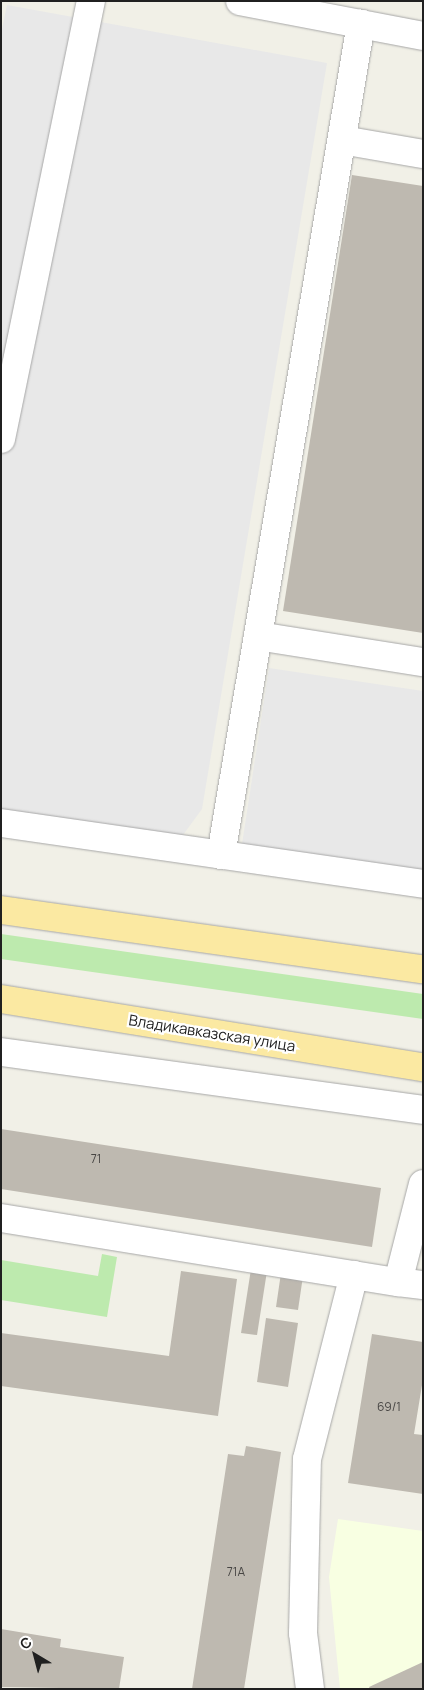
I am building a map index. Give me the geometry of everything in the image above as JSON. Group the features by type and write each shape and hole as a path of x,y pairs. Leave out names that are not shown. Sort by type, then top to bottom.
{"main road":[{"path":"1,910 423,969"},
{"name":"Владикавказская улица","path":"1,999 423,1066"}],"lane":[{"path":"1,439 91,1"},
{"path":"240,1 423,36"},
{"path":"221,855 361,24"},
{"path":"342,140 423,154"},
{"path":"258,636 423,662"},
{"path":"1,824 423,884"},
{"path":"1,1052 423,1110"},
{"path":"1,1218 410,1284 423,1184"},
{"path":"310,1689 303,1633 307,1459 354,1275"}],"shaded area":[{"path":"7,5 327,63 202,809 183,835 1,812 1,34"},
{"path":"269,668 423,691 423,871 242,844"},
{"path":"338,1519 423,1531 423,1689 340,1689 329,1577"}],"green space":[{"path":"1,934 423,994 423,1019 1,959"},
{"path":"102,1254 117,1257 107,1317 1,1300 1,1260 98,1276"}],"building":[{"path":"352,175 423,186 423,633 283,611"},
{"path":"1,1129 381,1188 372,1247 1,1189"},
{"path":"251,1269 267,1271 257,1335 241,1333"},
{"path":"181,1271 237,1279 218,1416 1,1386 1,1333 169,1356"},
{"path":"281,1273 303,1276 298,1310 276,1307"},
{"path":"266,1318 298,1323 288,1387 257,1382"},
{"path":"372,1334 423,1342 423,1379 414,1434 423,1435 423,1494 348,1483"},
{"path":"246,1446 281,1452 244,1689 192,1689 228,1454 244,1456"},
{"path":"1,1629 61,1639 60,1647 124,1657 119,1689 1,1687"},
{"path":"423,1662 423,1689 370,1689 369,1687"}]}
